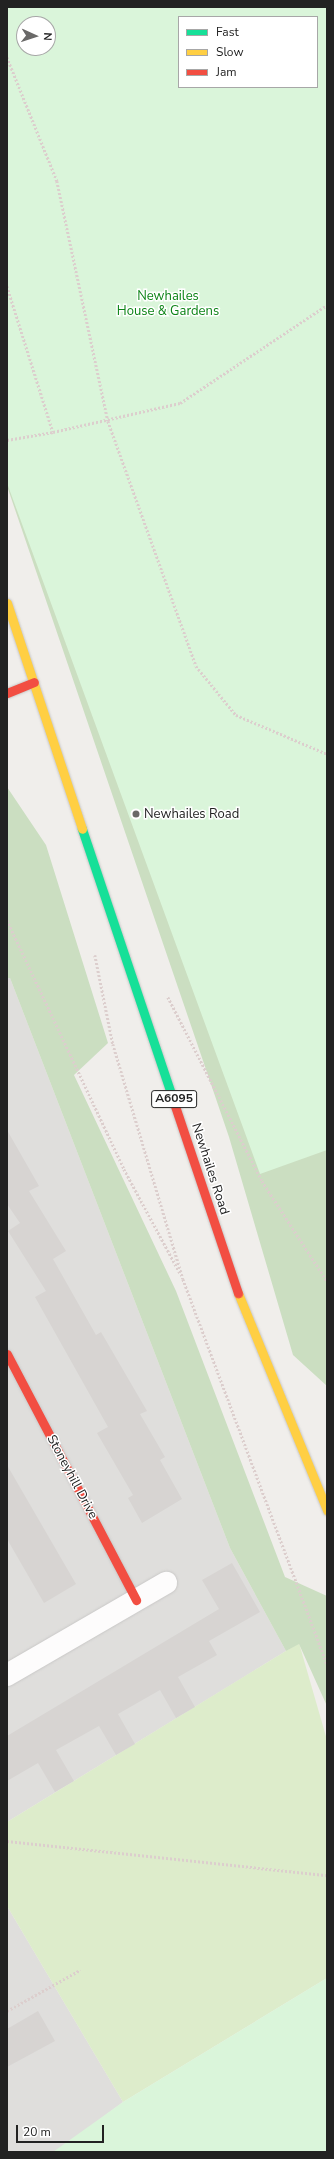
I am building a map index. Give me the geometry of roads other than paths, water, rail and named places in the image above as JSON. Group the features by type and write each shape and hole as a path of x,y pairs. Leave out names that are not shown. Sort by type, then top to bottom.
{"main road":[{"name":"Newhailes Road","path":"7,603 235,1286 320,1479 327,1510"},
{"path":"7,693 34,682"},
{"name":"Stoneyhill Drive","path":"7,1354 136,1600"}],"street":[{"path":"7,1675 166,1583"}],"place":[{"name":"Newhailes Road","path":"136,814"}],"park label":[{"name":"Newhailes House & Gardens","path":"168,304"}]}
